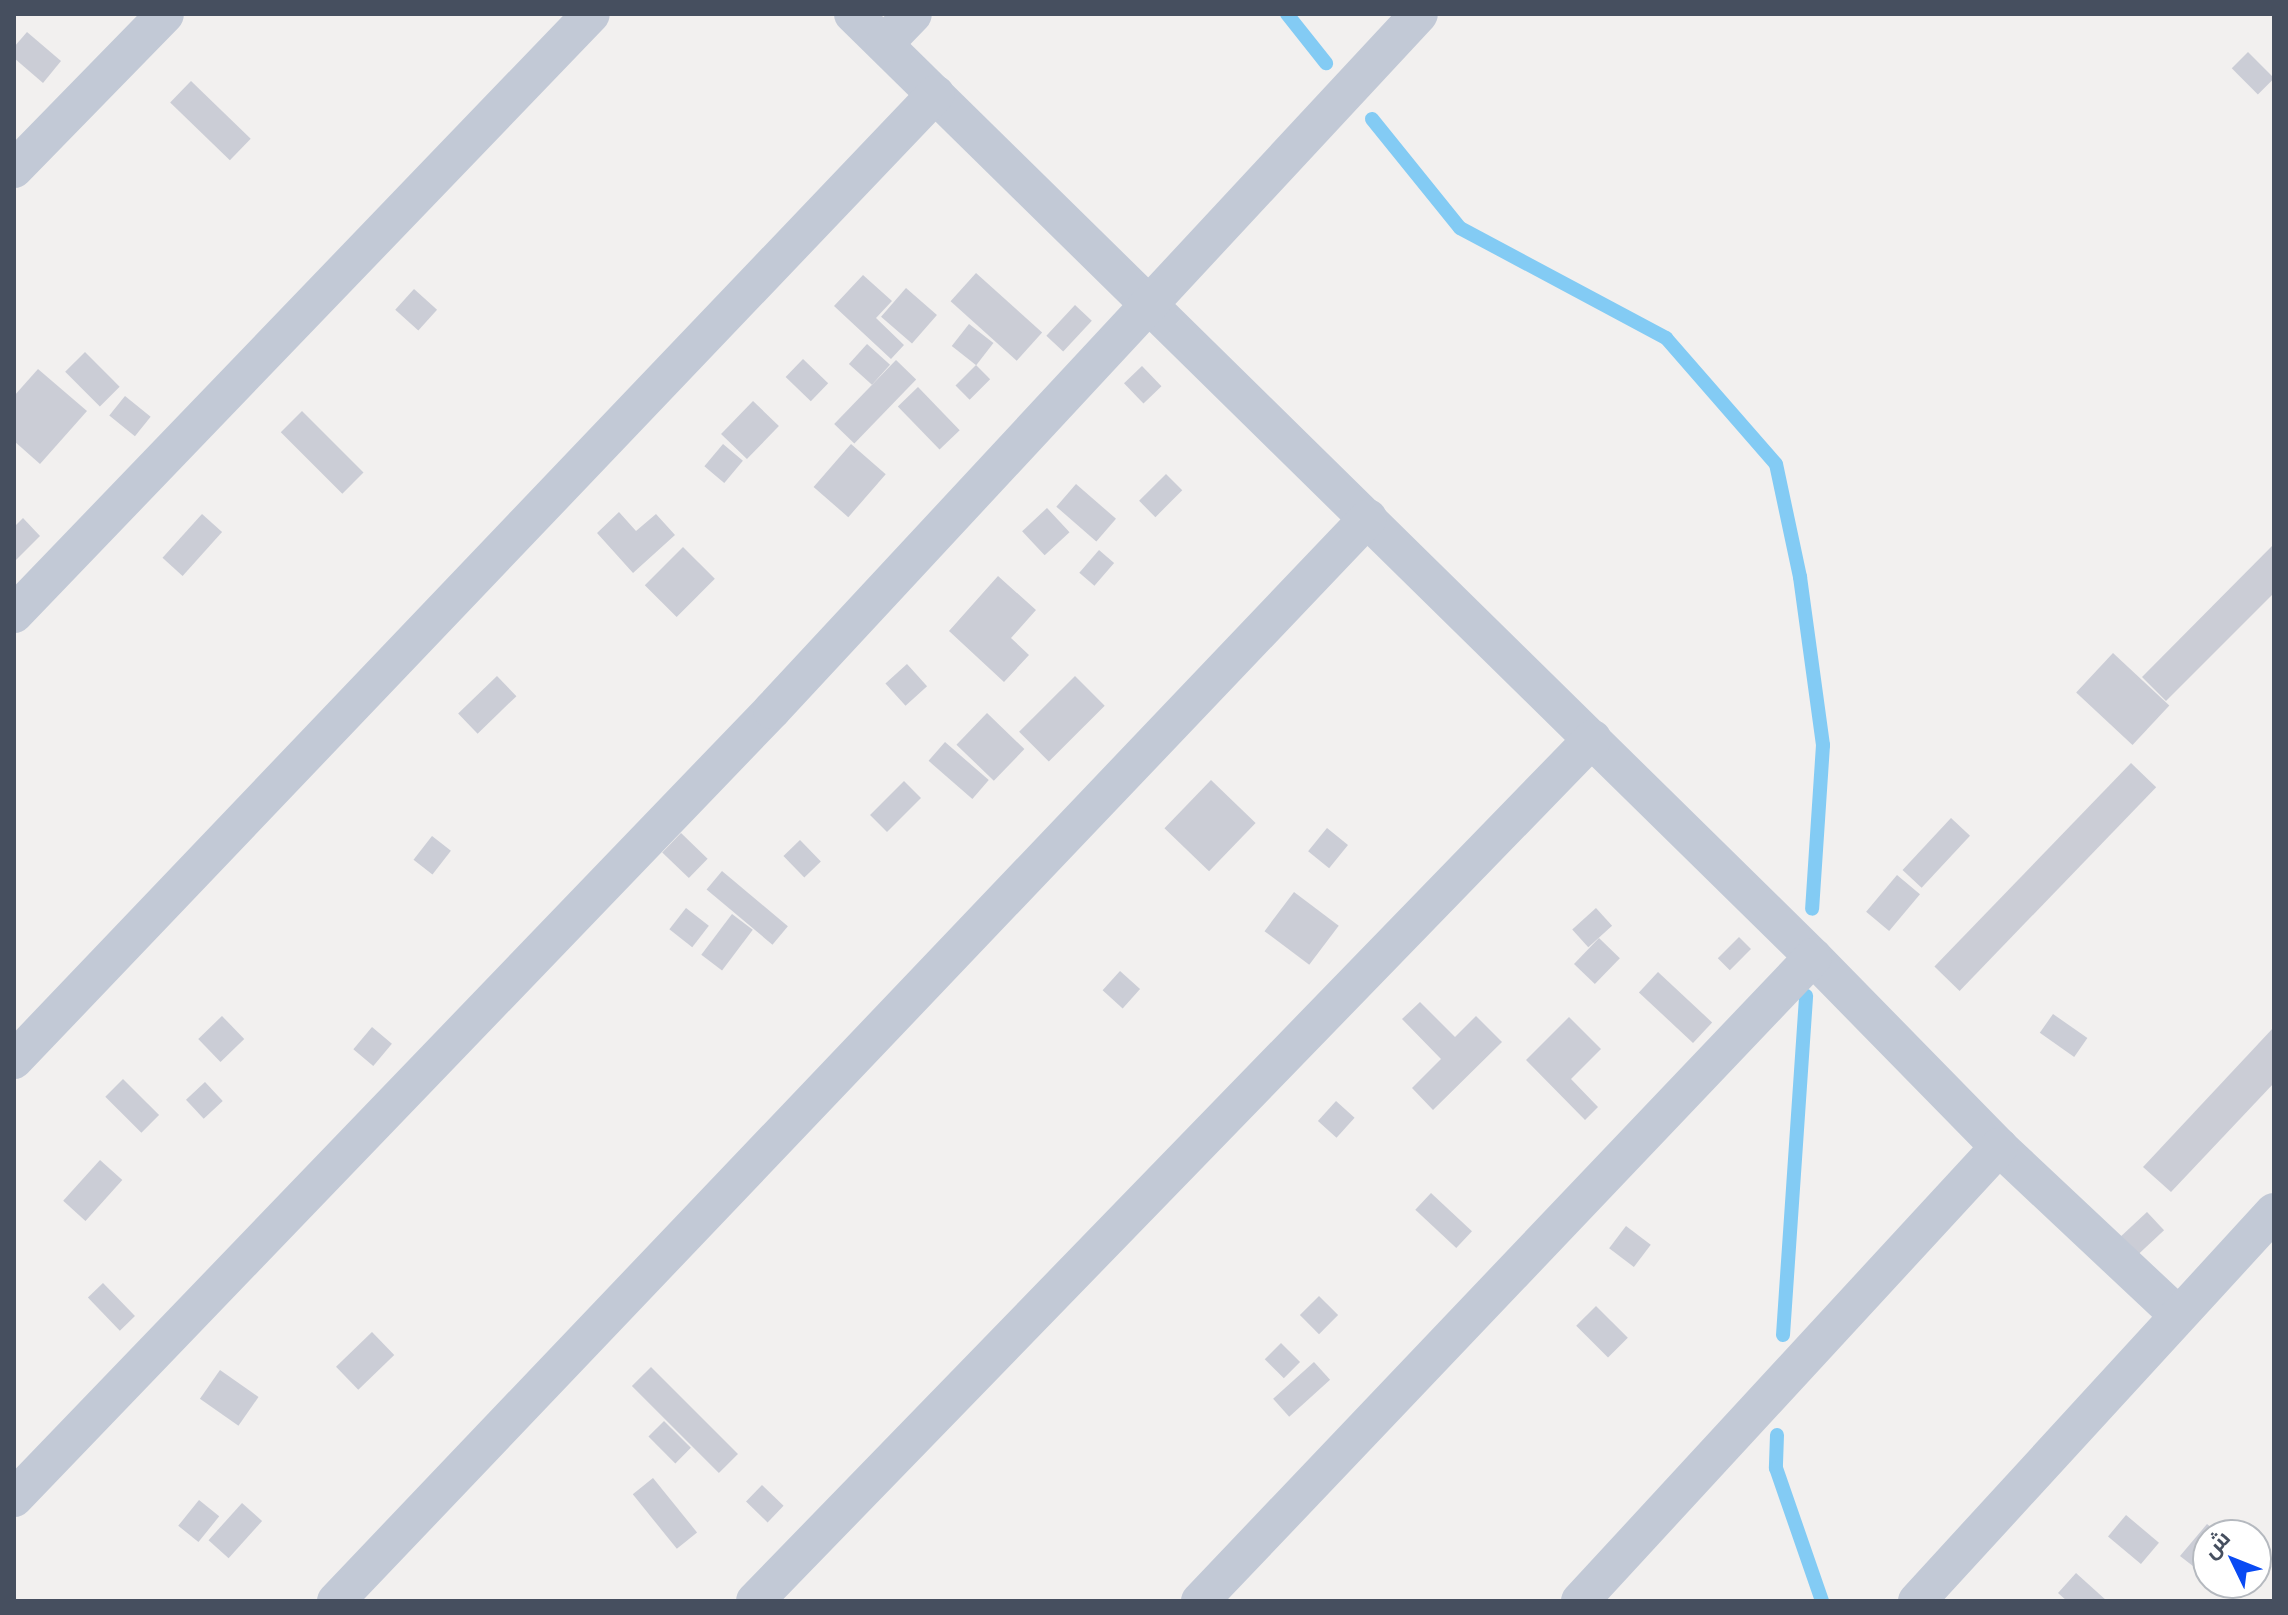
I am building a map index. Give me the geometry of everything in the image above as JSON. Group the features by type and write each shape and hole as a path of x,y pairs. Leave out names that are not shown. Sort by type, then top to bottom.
{"street":[{"path":"14,169 165,14"},
{"path":"14,614 591,14"},
{"path":"853,14 1813,957 1999,1147 2178,1315"},
{"path":"885,43 913,14"},
{"path":"14,1498 772,710 1152,306 1419,14"},
{"path":"14,1060 936,94"},
{"path":"336,1601 1368,518"},
{"path":"755,1601 1592,739"},
{"path":"1200,1601 1813,957"},
{"path":"1580,1601 1999,1147"},
{"path":"1917,1601 2178,1315 2269,1229"}],"building":[{"path":"27,32 61,61 43,83 14,58 14,47"},
{"path":"2248,52 2274,78 2258,94 2232,68"},
{"path":"191,81 251,139 230,160 170,103"},
{"path":"976,273 1042,333 1017,361 951,301"},
{"path":"863,275 892,301 876,318 904,345 891,359 834,306"},
{"path":"906,288 937,315 912,344 881,317"},
{"path":"414,289 437,310 418,331 395,310"},
{"path":"1075,305 1092,321 1063,351 1046,336"},
{"path":"969,324 993,343 976,365 952,346"},
{"path":"867,344 890,365 872,385 849,364"},
{"path":"85,352 120,387 100,406 65,372"},
{"path":"803,359 828,383 811,401 786,377"},
{"path":"896,360 916,379 854,443 834,424"},
{"path":"976,365 990,379 970,400 955,386"},
{"path":"1142,366 1161,386 1143,404 1124,383"},
{"path":"38,369 87,411 40,464 14,441 14,396"},
{"path":"918,387 960,430 940,450 898,406"},
{"path":"125,396 151,417 135,436 109,415"},
{"path":"753,401 779,426 747,459 721,434"},
{"path":"302,411 364,473 342,494 281,432"},
{"path":"723,444 743,461 724,483 704,466"},
{"path":"851,444 886,474 848,517 814,487"},
{"path":"1166,474 1182,490 1155,517 1139,501"},
{"path":"1076,484 1116,519 1096,541 1056,507"},
{"path":"1047,508 1070,532 1045,555 1022,531"},
{"path":"619,512 636,531 656,514 675,535 633,573 597,533"},
{"path":"202,514 222,532 183,576 163,558"},
{"path":"23,518 40,536 14,562 14,527"},
{"path":"2274,544 2274,593 2166,701 2142,677"},
{"path":"683,547 715,579 677,617 645,585"},
{"path":"1099,550 1114,563 1094,586 1079,573"},
{"path":"998,576 1036,610 1011,638 1029,655 1004,682 949,631"},
{"path":"2113,653 2169,706 2132,745 2076,692"},
{"path":"907,664 927,686 906,706 885,683"},
{"path":"497,676 516,696 478,734 458,714"},
{"path":"1075,676 1105,706 1049,762 1019,732"},
{"path":"987,713 1024,749 994,781 956,745"},
{"path":"945,742 989,780 972,799 929,761"},
{"path":"2131,763 2156,787 1960,991 1934,967"},
{"path":"1211,780 1256,823 1209,871 1164,828"},
{"path":"904,781 921,798 887,832 870,815"},
{"path":"1951,818 1970,836 1922,888 1903,870"},
{"path":"1327,828 1348,845 1329,868 1308,851"},
{"path":"681,833 708,859 689,878 662,852"},
{"path":"432,836 451,851 432,874 414,860"},
{"path":"800,840 821,862 804,878 783,856"},
{"path":"722,871 788,926 772,945 707,889"},
{"path":"1897,875 1920,894 1889,931 1866,912"},
{"path":"1294,892 1339,926 1309,965 1265,931"},
{"path":"686,908 709,926 692,947 669,929"},
{"path":"1596,908 1612,926 1588,947 1572,929"},
{"path":"732,914 753,930 722,970 701,955"},
{"path":"1739,937 1751,949 1730,970 1718,958"},
{"path":"1599,938 1620,958 1595,984 1574,964"},
{"path":"1120,971 1140,989 1123,1008 1103,990"},
{"path":"1658,972 1712,1022 1693,1043 1639,992"},
{"path":"1420,1002 1455,1037 1476,1016 1502,1042 1433,1110 1412,1088 1441,1059 1402,1019"},
{"path":"2053,1014 2087,1038 2074,1057 2040,1033"},
{"path":"222,1016 244,1039 220,1062 198,1039"},
{"path":"1569,1017 1601,1049 1571,1079 1598,1107 1585,1120 1526,1060"},
{"path":"372,1027 392,1044 373,1066 353,1049"},
{"path":"2274,1027 2274,1083 2171,1192 2143,1167"},
{"path":"123,1079 159,1115 141,1133 105,1097"},
{"path":"205,1082 223,1101 204,1119 186,1100"},
{"path":"1336,1101 1355,1118 1337,1138 1318,1121"},
{"path":"100,1160 122,1180 85,1221 63,1201"},
{"path":"1431,1193 1472,1231 1456,1248 1415,1210"},
{"path":"2147,1212 2164,1230 2129,1263 2112,1245"},
{"path":"1626,1226 1651,1245 1634,1267 1609,1248"},
{"path":"103,1283 135,1316 120,1331 88,1298"},
{"path":"1319,1296 1338,1315 1319,1334 1300,1315"},
{"path":"1596,1306 1628,1338 1608,1358 1576,1326"},
{"path":"372,1332 394,1355 358,1390 336,1367"},
{"path":"1281,1343 1300,1362 1284,1378 1265,1359"},
{"path":"1314,1362 1330,1380 1289,1417 1273,1399"},
{"path":"651,1367 738,1454 719,1473 632,1386"},
{"path":"220,1370 259,1397 238,1426 200,1399"},
{"path":"664,1421 691,1448 675,1463 648,1437"},
{"path":"653,1478 697,1532 677,1549 633,1494"},
{"path":"762,1485 784,1506 768,1522 746,1502"},
{"path":"199,1500 219,1516 198,1542 178,1526"},
{"path":"242,1503 262,1521 229,1558 209,1540"},
{"path":"2126,1515 2159,1543 2141,1564 2108,1536"},
{"path":"2192,1542 2192,1565 2180,1556"},
{"path":"2076,1573 2107,1601 2067,1601 2058,1593"}],"waterway":[{"path":"1287,14 1326,63"},
{"path":"1372,119 1460,228 1666,338 1776,464 1800,577 1823,745 1812,909"},
{"path":"1783,1335 1806,996"},
{"path":"1777,1435 1776,1468 1822,1601"}]}
